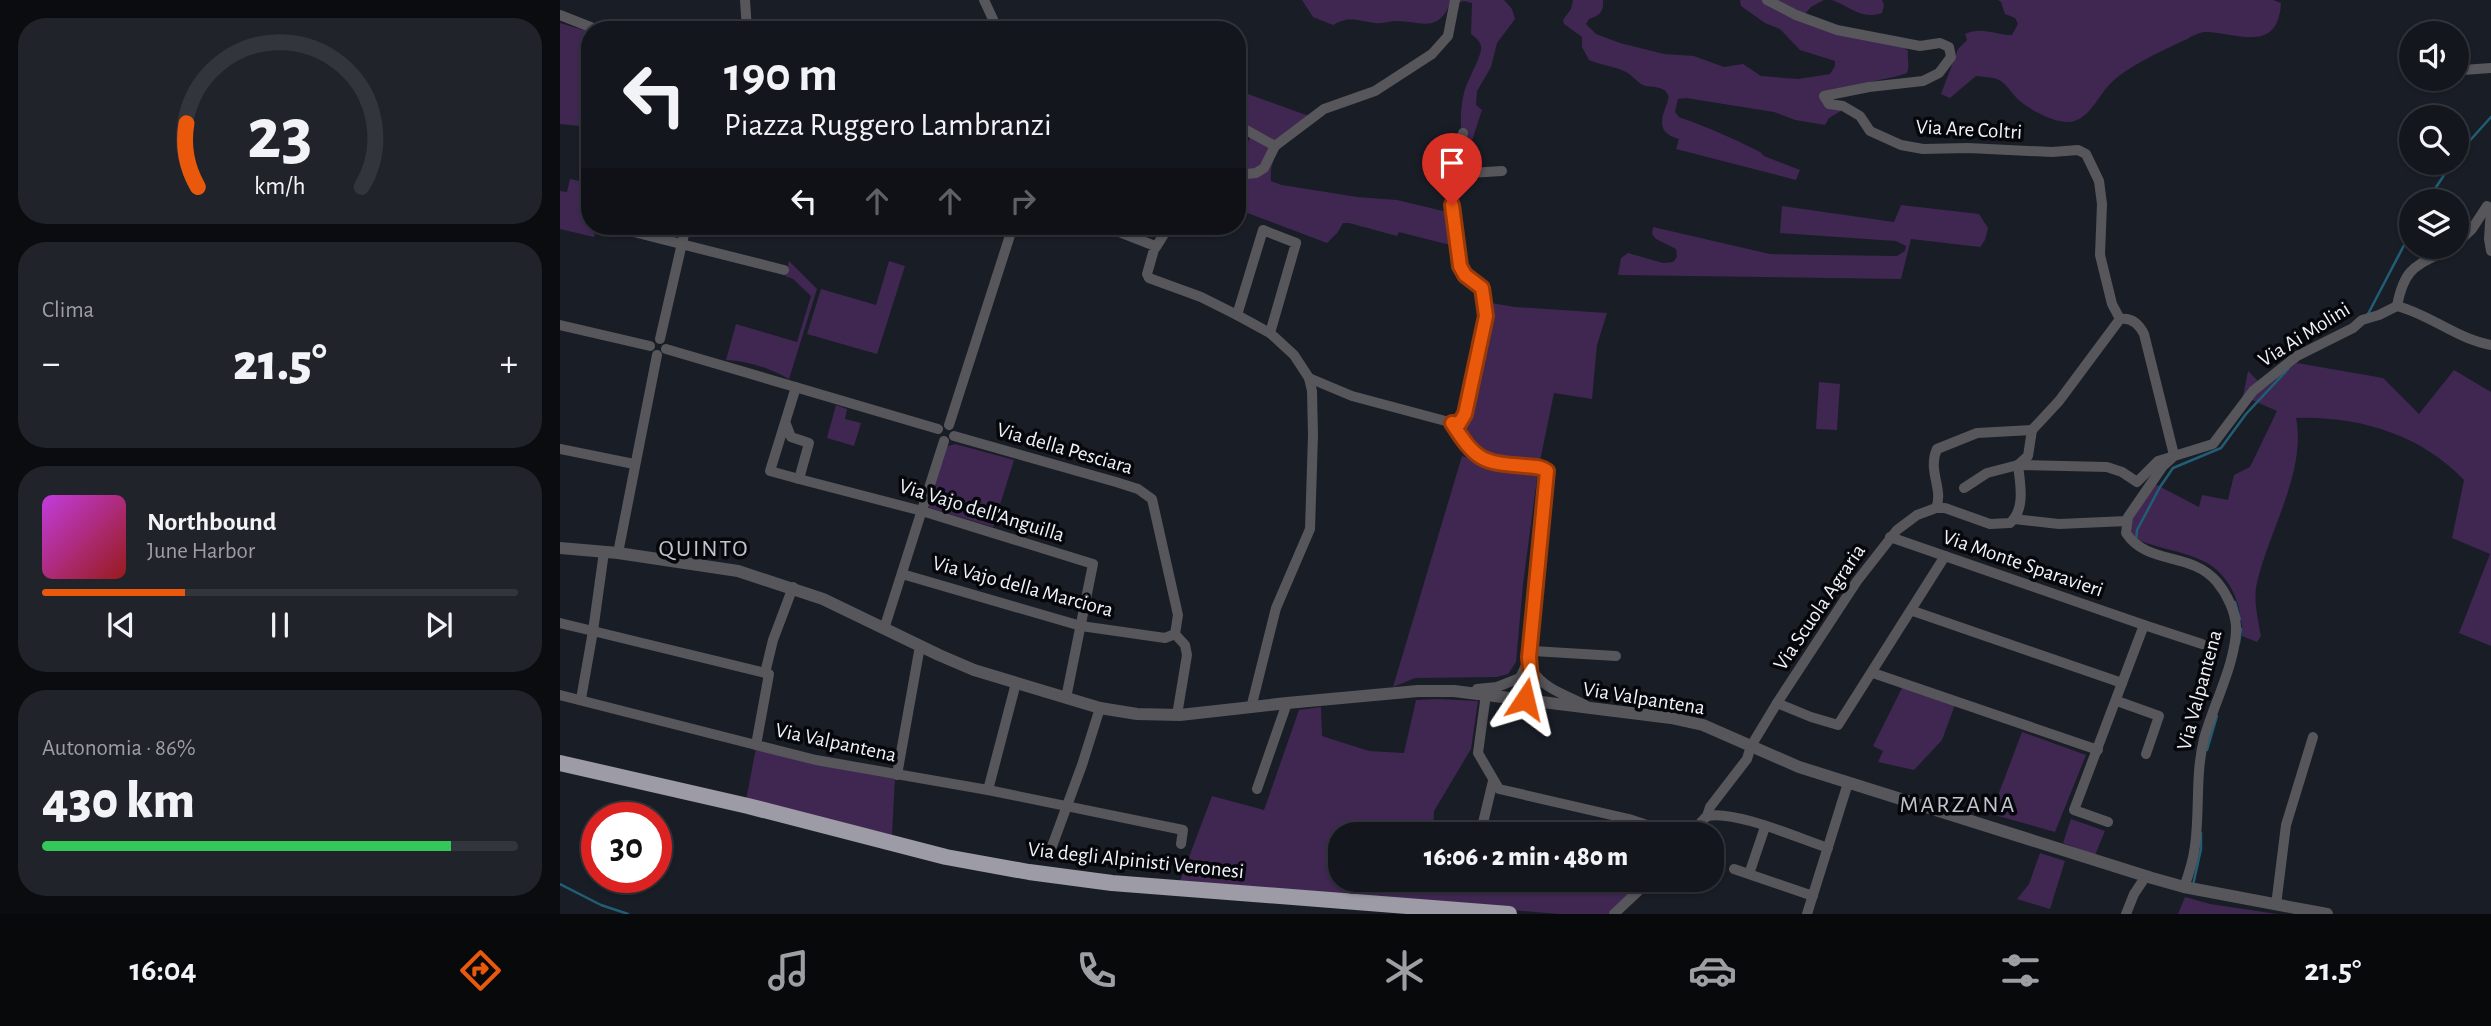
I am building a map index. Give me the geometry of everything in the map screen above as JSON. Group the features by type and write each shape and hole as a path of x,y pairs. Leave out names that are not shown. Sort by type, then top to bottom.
{"highway":[{"name":"Via degli Alpinisti Veronesi","path":"560,763 748,806 946,856 1029,872 1112,883 1508,914"}],"street":[{"path":"745,0 746,21"},
{"path":"984,0 994,21"},
{"path":"1246,174 1256,173 1264,167 1275,146 1324,109 1375,91 1432,54 1448,36 1455,0"},
{"name":"Via Are Coltri","path":"1767,0 1796,15 1837,30 1920,46 1940,43 1949,47 1951,57 1939,73 1923,81 1869,87 1824,96 1829,104 1843,106 1860,116 1870,131 1901,145 1923,149 2052,152 2078,150 2086,154 2099,181 2102,204 2100,255 2112,303 2120,319"},
{"path":"560,15 581,23"},
{"path":"2469,70 2491,68"},
{"path":"1246,130 1275,146"},
{"path":"1312,391 1340,391 1452,423 1459,424 1465,414 1486,316 1482,288 1465,275 1460,266 1452,205 1453,174 1463,133"},
{"path":"1453,174 1502,171"},
{"path":"2469,232 2487,206 2491,208 2491,251"},
{"path":"1237,315 1263,230 1296,243 1270,333"},
{"path":"648,235 784,270"},
{"path":"581,699 593,631 634,464 683,235"},
{"path":"938,429 938,437 944,441 951,440 1010,235"},
{"path":"1126,235 1156,247"},
{"path":"1163,235 1156,247 1147,274 1149,278 1201,297 1270,333 1294,355 1309,378 1312,391 1310,528 1276,608 1251,708"},
{"path":"2432,259 2408,273 2401,286 2397,306 2415,311 2473,342 2491,345"},
{"name":"Via Ai Molini","path":"2018,465 2106,467 2122,472 2137,482 2158,461 2213,444 2253,391 2297,356 2353,328 2362,320 2397,306"},
{"path":"1964,488 1987,473 2018,465 2028,456 2032,430 2059,401 2120,319 2129,318 2140,325 2174,455 2163,466 2127,522 2059,524 2014,519 2005,525 1990,524 1945,508 1936,508 1939,496 1934,476 1934,454 1942,446 1977,433 2032,430"},
{"path":"560,325 658,347 938,429"},
{"path":"1309,378 1340,391"},
{"name":"Via Vajo dell'Anguilla","path":"796,387 770,471 922,510 1093,564 1081,626"},
{"path":"1452,423 1470,451 1485,460 1540,467 1547,471 1529,657 1530,688 1522,699"},
{"path":"786,424 794,439"},
{"path":"938,429 944,425 952,430"},
{"name":"Via della Pesciara","path":"952,430 1138,489 1152,499 1178,615 1175,634"},
{"path":"778,444 785,439 809,443 799,479"},
{"path":"884,629 944,441"},
{"path":"560,449 634,464"},
{"path":"2014,519 2021,495 2018,465"},
{"name":"Via Scuola Agraria","path":"1751,746 1857,581 1890,537 1917,515 1936,508"},
{"name":"Via Valpantena","path":"2127,522 2126,533 2134,544 2152,554 2189,562 2206,571 2219,584 2229,601 2236,624 2232,652 2204,739 2198,770 2195,844 2184,887"},
{"name":"Via Monte Sparavieri","path":"1890,537 2202,644"},
{"name":"Via Valpantena","path":"560,548 611,552 738,571 823,599 974,670 1100,708 1137,714 1177,715 1418,691 1454,691 1692,723 1720,731 1799,767 2147,876 2184,887 2326,914"},
{"path":"1777,703 1838,725 1913,611 1945,556"},
{"name":"Via Vajo della Marciora","path":"902,574 1081,626 1165,638 1175,634"},
{"name":"Via Valpantena","path":"793,587 773,640 765,673 768,674 757,745 816,760 1068,805 1183,830 1181,844"},
{"path":"1913,611 2122,683"},
{"path":"560,623 765,673"},
{"path":"2108,822 2074,810 2144,625"},
{"path":"1066,698 1081,626"},
{"path":"1175,634 1185,645 1187,655 1177,715"},
{"path":"897,775 920,646"},
{"path":"1522,699 1520,678 1533,651 1616,656"},
{"path":"1531,670 1550,690 1587,707"},
{"path":"1873,673 2098,750"},
{"path":"1454,691 1497,687 1520,678"},
{"path":"988,790 1016,683"},
{"path":"1486,694 1478,753 1499,789 1638,822"},
{"path":"560,695 757,745"},
{"path":"2117,701 2159,716 2146,754"},
{"path":"1257,789 1287,703"},
{"path":"1051,849 1100,708"},
{"path":"2276,905 2286,825 2313,737"},
{"path":"1701,822 1747,759 1751,746"},
{"path":"1483,822 1493,781"},
{"path":"1807,914 1848,783"},
{"path":"1707,816 1721,814 1828,848"},
{"path":"1749,874 1765,827"},
{"path":"1734,869 1813,896"},
{"path":"2126,914 2134,894 2147,876"},
{"path":"1614,914 1637,892"}],"shaded area":[{"path":"1302,0 1504,0 1512,9 1515,19 1497,43 1491,67 1477,91 1476,105 1482,110 1464,165 1462,102 1481,50 1480,42 1471,34 1472,3 1464,1 1449,6 1439,20 1427,24 1349,19 1333,25 1313,17"},
{"path":"1573,0 1603,0 1601,12 1586,24 1596,34 1620,43 1664,54 1694,56 1724,67 1743,64 1761,76 1798,79 1830,74 1835,61 1800,50 1780,29 1765,23 1741,6 1740,0 1824,0 1811,7 1803,16 1901,45 1908,51 1908,70 1898,76 1823,92 1841,111 1829,118 1825,125 1795,120 1774,112 1678,99 1675,112 1679,117 1800,170 1796,180 1676,149 1679,139 1669,135 1662,124 1668,99 1666,92 1643,85 1621,70 1589,60 1582,47 1582,37 1564,24 1563,20 1571,9"},
{"path":"1832,0 1882,0 1884,5 1882,13 1868,15"},
{"path":"1998,0 2273,0 2281,3 2273,29 2265,35 2244,37 2205,32 2195,35 2125,72 2110,84 2081,118 2062,122 2030,108 1995,78 1976,76 1950,98 1941,94 1958,49 1967,40 1965,34 1983,31 2012,35 2018,24 2015,18 2005,14"},
{"path":"560,23 581,29 581,126 560,124"},
{"path":"1246,93 1309,116 1282,144 1273,161 1271,181 1357,197 1397,200 1460,215 1462,248 1399,232 1397,236 1349,223 1343,223 1327,243 1246,212 1246,141 1253,130 1246,123"},
{"path":"570,179 581,181 581,234 560,229 560,191 567,192"},
{"path":"1901,205 1979,214 1988,228 1985,240 1980,247 1911,239 1901,279 1618,275 1621,258 1628,253 1663,263 1673,262 1677,257 1676,249 1656,239 1652,234 1653,227 1770,254 1897,256 1905,251 1906,246 1896,241 1780,233 1782,206 1894,222"},
{"path":"789,261 817,289 789,379 759,366 726,360 736,324 797,342 811,296 793,279 785,276"},
{"path":"889,261 905,266 877,354 807,334 821,289 876,305"},
{"path":"1491,303 1607,313 1597,345 1592,399 1554,393 1540,461 1495,456 1480,446 1464,425"},
{"path":"2297,363 2383,378 2419,414 2454,370 2491,392 2491,646 2459,633 2490,554 2452,538 2464,480 2428,451 2387,431 2342,420 2296,418 2296,460 2256,587 2261,636 2257,642 2242,636 2240,613 2233,591 2211,565 2134,538 2128,522 2155,484 2199,507 2202,495 2228,500 2234,475 2250,467 2277,411 2243,396 2248,371 2265,388"},
{"path":"1819,382 1840,384 1837,430 1816,429"},
{"path":"836,405 847,409 845,419 861,423 854,446 827,438"},
{"path":"955,444 1014,460 993,527 927,507 945,447"},
{"path":"1462,456 1491,466 1538,471 1516,662 1508,674 1497,677 1415,678 1393,687"},
{"path":"1903,686 1956,702 1942,740 1914,770 1878,762 1883,751 1873,746"},
{"path":"1416,700 1478,701 1471,749 1434,811 1434,822 1328,822 1328,892 1630,892 1610,914 1558,914 1180,881 1212,796 1264,810 1299,710 1321,707 1322,736 1369,751 1404,753"},
{"path":"2022,732 2086,755 2055,832 1991,814"},
{"path":"756,748 895,776 892,835 746,800"},
{"path":"2071,819 2105,831 2095,855 2063,843"},
{"path":"2040,853 2065,861 2050,909 2017,899 2029,884"},
{"path":"2185,897 2210,904 2277,914 2178,914"}],"waterway":[{"path":"2469,142 2491,117"},
{"path":"2435,189 2444,175"},
{"path":"2368,314 2399,255"},
{"path":"2136,540 2137,530 2173,468 2221,448 2246,414 2289,368"},
{"path":"2235,602 2240,619"},
{"path":"2239,643 2241,629"},
{"path":"2207,750 2217,716"},
{"path":"2193,885 2201,849 2201,833"},
{"path":"560,884 601,905 628,914"}],"district":[{"name":"QUINTO","path":"704,548"},
{"name":"MARZANA","path":"1958,804"}],"route":[{"path":"1452,205 1460,266 1465,275 1482,288 1486,316 1465,414 1459,424 1452,423 1470,451 1485,460 1540,467 1547,471 1529,657 1531,680 1525,699"}]}
